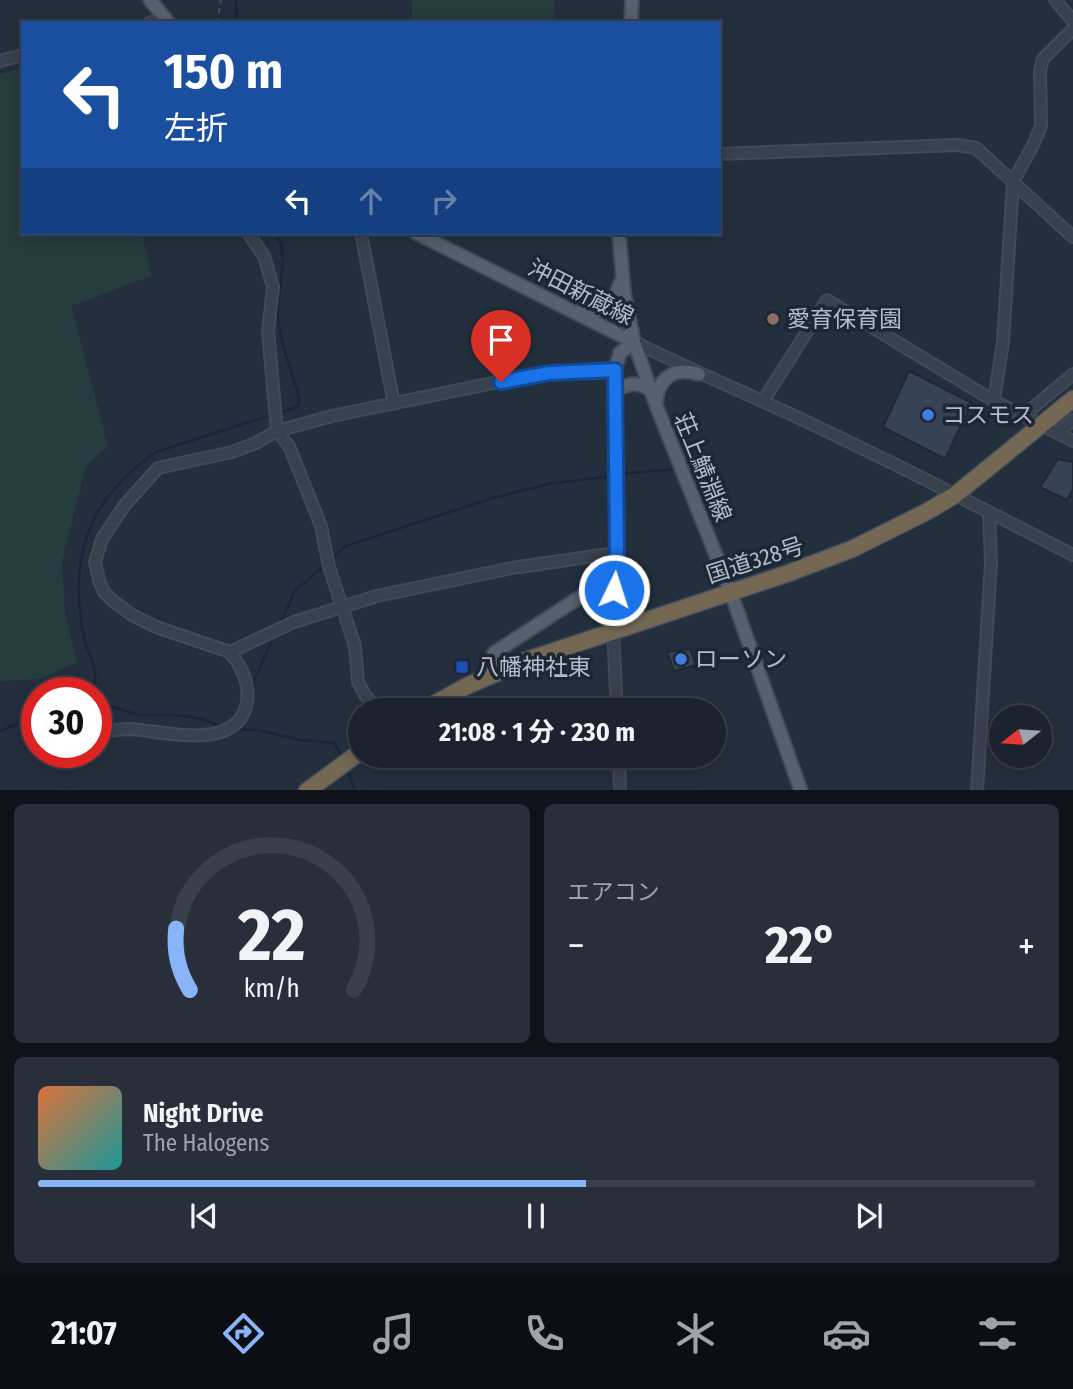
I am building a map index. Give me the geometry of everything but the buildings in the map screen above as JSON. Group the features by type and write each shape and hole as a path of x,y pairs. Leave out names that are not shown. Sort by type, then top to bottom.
{"highway":[{"name":"国道328号","path":"446,698 500,670 829,560 955,495 1073,399"},
{"path":"307,790 348,761"}],"main road":[{"path":"150,0 167,21"},
{"path":"631,21 632,0"},
{"name":"沖田新蔵線","path":"420,235 634,342 620,353 615,370"},
{"name":"荘上鯖淵線","path":"619,235 622,275 634,342 650,390 730,593 801,790"},
{"path":"573,311 589,314 604,308 615,297 622,275"},
{"path":"500,670 495,653 597,586 615,569 615,370"},
{"path":"656,405 657,392 663,381 674,373 686,371 699,374"},
{"path":"614,393 622,386 636,383 650,390"}],"street":[{"path":"1055,0 1073,21"},
{"path":"994,401 1003,342 1013,182 1041,126 1040,71 1043,59 1073,30"},
{"path":"0,61 21,56"},
{"path":"721,153 957,145 975,148 1073,237"},
{"path":"249,235 264,256 274,286 268,331 277,431 289,446 316,510 329,568 355,646 358,682 368,698"},
{"path":"361,235 394,404"},
{"path":"763,401 827,300 994,401 1073,441"},
{"path":"634,342 763,401 1073,555"},
{"path":"112,731 130,729 173,734 221,733 240,719 246,709 248,695 245,677 230,652 156,627 113,601 104,592 99,580 95,562 98,549 112,522 158,468 232,452 277,431 332,416 527,376 615,370"},
{"path":"1024,416 1073,374"},
{"path":"1058,433 1073,420"},
{"path":"977,790 991,563 989,512"},
{"path":"230,652 294,622 377,596 499,570 617,553"},
{"path":"615,569 613,632 616,698"},
{"path":"619,768 620,790"}],"path":[{"path":"217,21 221,0"}],"green space":[{"path":"412,0 554,0 555,21 412,21"},
{"path":"21,69 21,235 142,235 151,276 71,306 108,446 86,466 62,561 65,613 77,662 46,677 21,677 21,680 0,681 0,74"}],"waterway":[{"path":"236,0 237,21"},
{"path":"276,235 283,259 278,318 285,353 299,397 299,404 294,408 278,413"},
{"path":"95,677 94,665 84,638 79,582 88,533 113,490 132,470 156,452 271,415"},
{"path":"620,474 676,469"},
{"path":"331,559 346,546 493,498 549,484 610,476"},
{"path":"280,624 295,591 326,564"},
{"path":"251,687 274,636"},
{"path":"112,707 139,715 176,715 202,719 222,727"},
{"path":"0,732 21,721"},
{"path":"235,729 334,743 342,756"},
{"path":"347,769 355,790"}],"place":[{"name":"愛育保育園","path":"773,319"},
{"name":"コスモス","path":"928,415"},
{"name":"ローソン","path":"681,659"},
{"name":"八幡神社東","path":"462,667"}],"route":[{"path":"501,382 549,373 615,370 617,553 614,590"}]}
